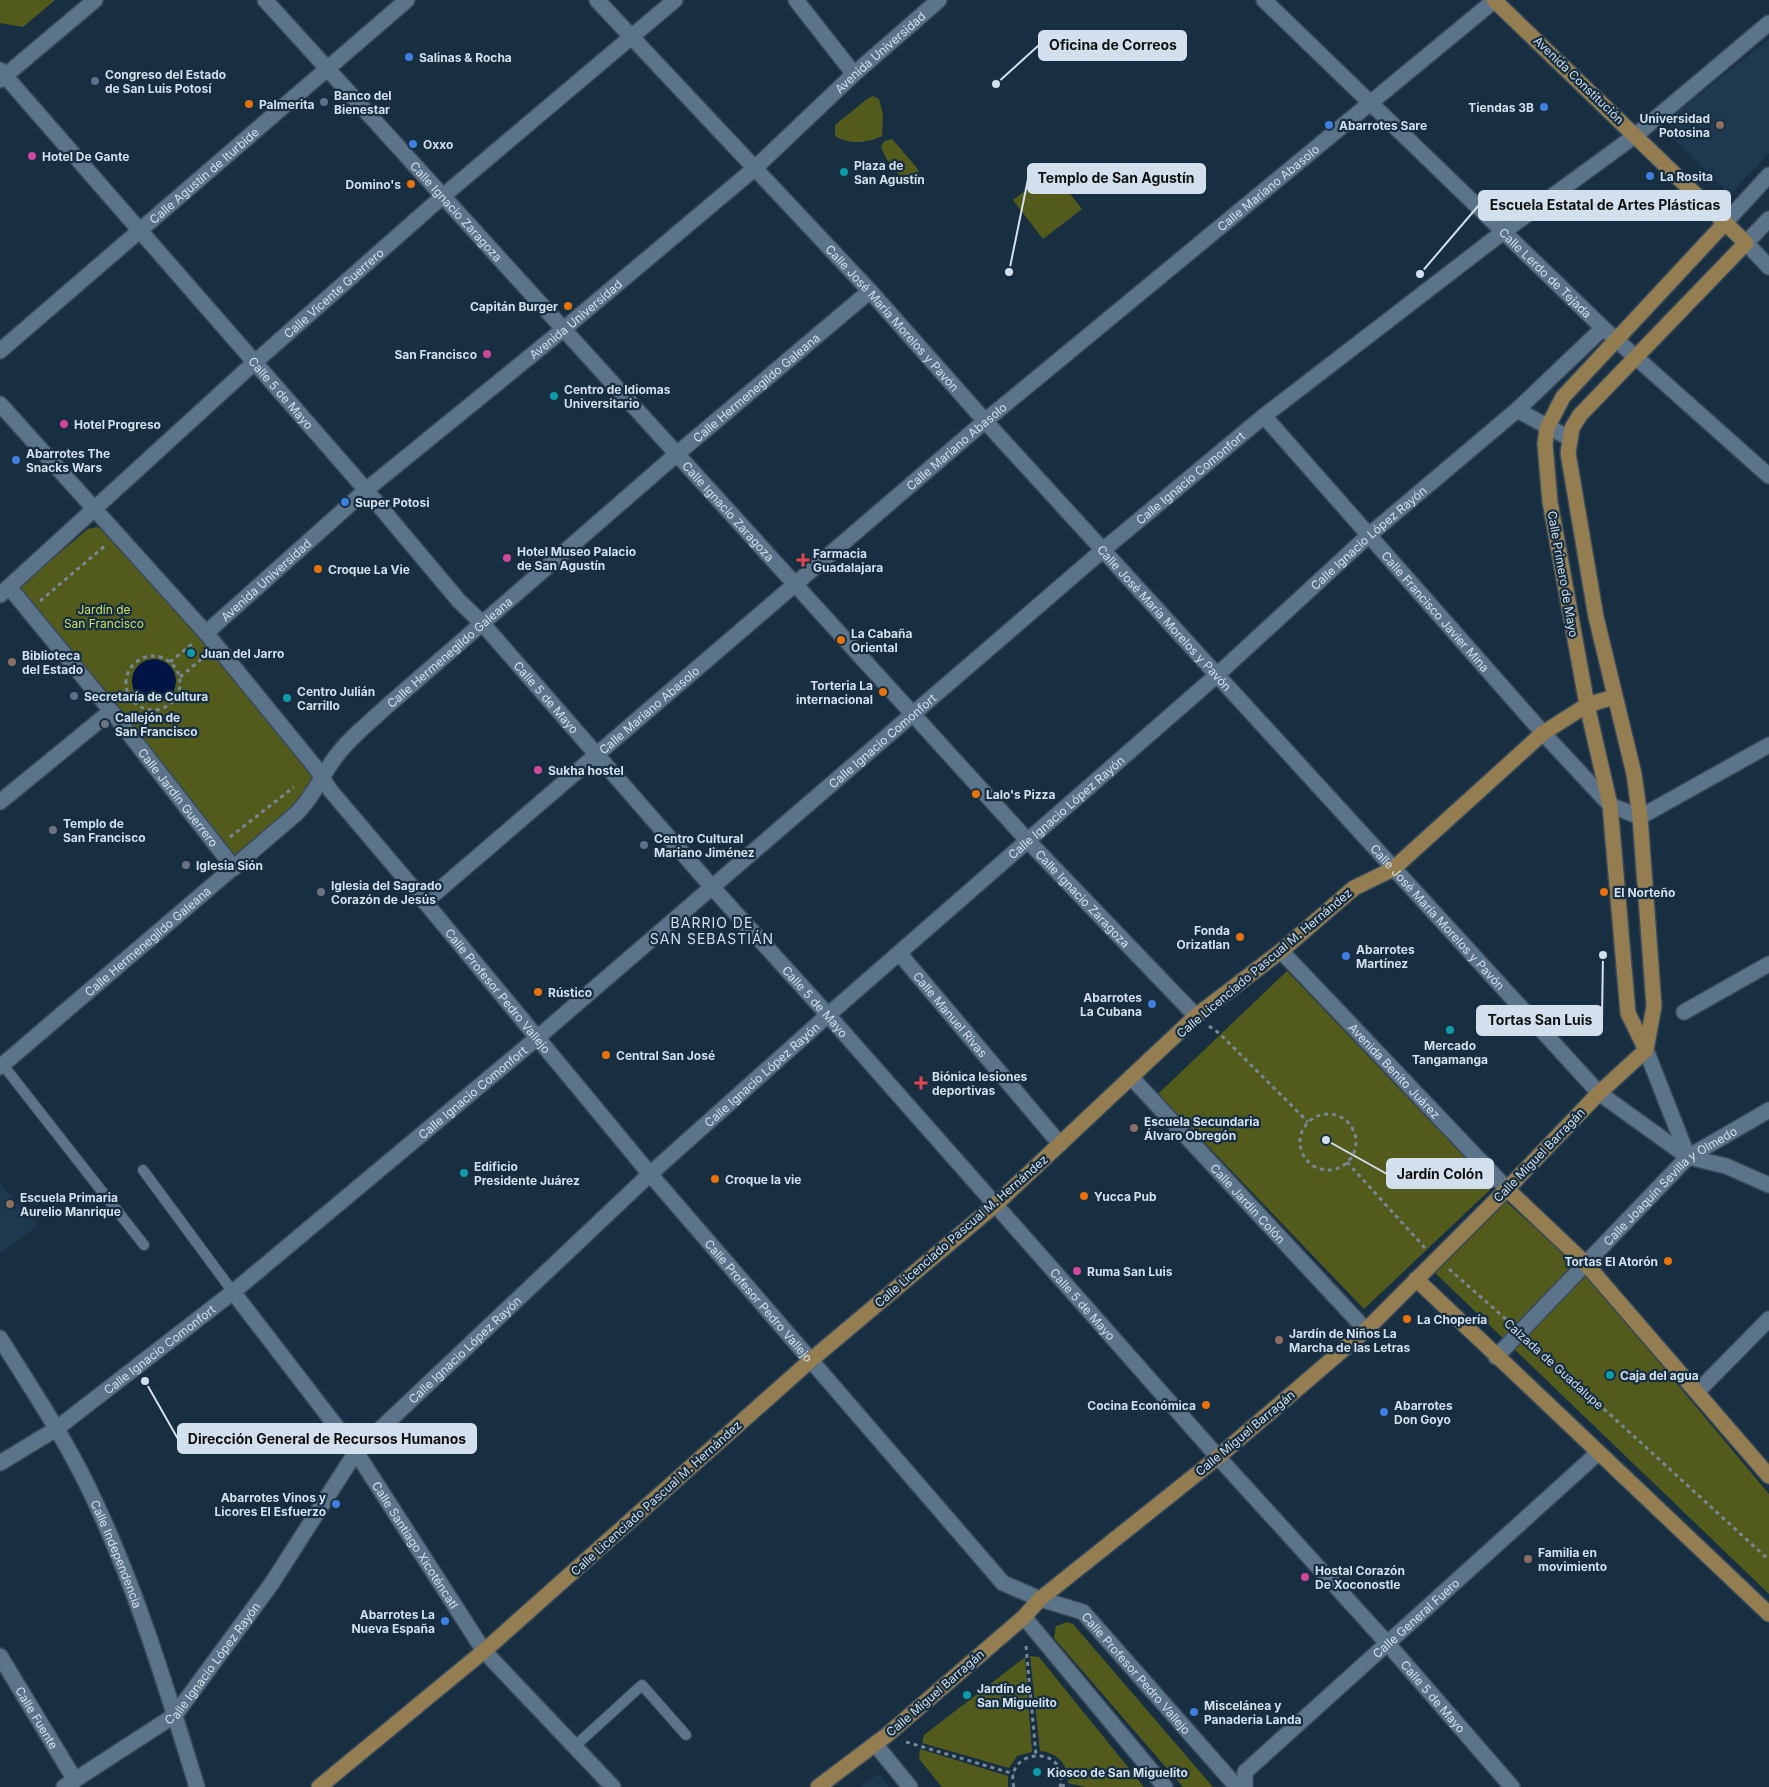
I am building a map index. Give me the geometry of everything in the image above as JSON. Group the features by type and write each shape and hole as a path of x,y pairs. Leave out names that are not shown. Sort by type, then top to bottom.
{"main road":[{"name":"Avenida Constitución","path":"1495,0 1746,243"},
{"name":"Calle Primero de Mayo","path":"1646,1050 1628,1013 1610,806 1587,705 1550,502 1545,459 1547,428 1562,397 1615,338 1725,223"},
{"name":"Calle Primero de Mayo","path":"1646,1050 1654,1006 1640,817 1634,774 1614,697 1583,548 1568,453 1569,438 1580,414 1746,243"},
{"path":"1580,377 1598,396"},
{"path":"1550,502 1575,499"},
{"path":"1559,550 1583,548"},
{"path":"1566,587 1591,583"},
{"path":"1572,622 1596,617"},
{"path":"1579,661 1605,656"},
{"name":"Calle Licenciado Pascual M. Hernández","path":"319,1787 484,1651 811,1360 995,1205 1196,1016 1282,951 1354,888 1393,869 1543,733 1587,705 1614,697"},
{"name":"Calle Miguel Barragán","path":"818,1787 881,1739 1024,1617 1040,1599 1218,1457 1366,1330 1599,1094 1646,1050"},
{"path":"1507,1189 1586,1264 1769,1476"},
{"path":"1416,1279 1496,1357 1769,1614"}],"street":[{"path":"2,75 95,0"},
{"name":"Calle Ignacio Zaragoza","path":"265,0 565,328 1028,841 1196,1016"},
{"name":"Calle Agustín de Iturbide","path":"0,351 407,0"},
{"name":"Calle José María Morelos y Pavón","path":"597,0 870,291 985,421 1599,1094 1688,1157 1726,1166 1769,1185"},
{"name":"Calle Vicente Guerrero","path":"4,591 255,362 443,196 630,36 675,0"},
{"path":"796,0 854,74"},
{"name":"Avenida Universidad","path":"206,633 366,490 565,328 754,169 854,74 939,0"},
{"name":"Calle Lerdo de Tejada","path":"1264,0 1603,328 1769,476"},
{"name":"Calle Mariano Abasolo","path":"425,902 985,421 1495,0"},
{"name":"Calle Ignacio Comonfort","path":"0,1463 56,1430 233,1292 537,1038 1103,550 1264,416 1503,232 1636,135 1769,23"},
{"name":"Calle 5 de Mayo","path":"2,75 255,362 459,601 482,623 596,756 828,1015 1218,1457 1388,1644 1512,1787"},
{"name":"Calle Primero de Mayo","path":"1725,223 1769,175"},
{"name":"Calle Primero de Mayo","path":"1746,243 1769,219"},
{"name":"Avenida Constitución","path":"1746,243 1769,267"},
{"name":"Calle Hermenegildo Galeana","path":"1,1066 234,868 306,804 319,773 348,742 678,453 870,291"},
{"name":"Calle Ignacio López Rayón","path":"69,1783 175,1715 272,1582 356,1452 650,1174 828,1015 1217,675 1369,536 1518,410 1603,328"},
{"path":"0,404 206,633 319,773"},
{"path":"1518,410 1547,428 1569,438"},
{"name":"Calle Francisco Javier Mina","path":"1264,416 1543,733 1610,806"},
{"name":"Calle Jardín Guerrero","path":"4,591 28,611 234,868"},
{"path":"0,802 105,716"},
{"path":"1610,806 1640,817 1769,745"},
{"name":"Calle Profesor Pedro Vallejo","path":"319,773 650,1174 1003,1583 1040,1599 1083,1612 1237,1787"},
{"name":"Avenida Benito Juárez","path":"1282,951 1507,1189"},
{"name":"Calle Manuel Rivas","path":"899,953 1060,1144"},
{"path":"1684,1012 1769,964"},
{"name":"Calle Primero de Mayo","path":"1646,1050 1688,1157"},
{"name":"Calle Jardín Colón","path":"1131,1078 1366,1330"},
{"name":"Calle Joaquín Sevilla y Olmedo","path":"1496,1357 1688,1157 1769,1110"},
{"name":"Calle Santiago Xicoténcatl","path":"233,1292 356,1452 484,1651 613,1787"},
{"path":"1696,1392 1769,1318"},
{"name":"Calle Independencia","path":"0,1338 56,1430 90,1491 129,1581 175,1715 197,1787"},
{"name":"Calle General Fuero","path":"1245,1787 1245,1772 1598,1453"},
{"path":"1024,1617 1165,1787"},
{"name":"Calle Fuente","path":"0,1656 69,1783"},
{"path":"881,1739 910,1787"}],"lane":[{"path":"1,1066 144,1244"},
{"path":"143,1170 233,1292"},
{"path":"575,1746 642,1685 686,1735"}],"path":[{"path":"28,611 110,542"},
{"path":"170,662 206,633"},
{"path":"180,677 217,646"},
{"path":"154,656 170,662 180,677 178,695 165,707 147,710 132,700 126,684 131,667 137,661 154,656"},
{"path":"218,846 299,783"},
{"path":"1196,1016 1220,1034 1308,1122"},
{"path":"1326,1114 1343,1118 1349,1123 1356,1139 1355,1148 1347,1162 1339,1167 1322,1169 1306,1160 1300,1143 1301,1134 1308,1122 1326,1114"},
{"name":"Calzada de Guadalupe","path":"1347,1162 1436,1258 1520,1332 1769,1560"},
{"path":"1024,1617 1036,1755"},
{"path":"881,1739 1014,1774"},
{"path":"1014,1787 1014,1774 1022,1760 1036,1755 1053,1761 1062,1776 1061,1786 1070,1787"}],"shaded area":[{"name":"Universidad Potosina","path":"1769,39 1769,153 1730,195 1669,134 1672,116"},
{"name":"Escuela Primaria Aurelio Manrique","path":"0,1184 38,1225 0,1254"},
{"path":"879,1774 889,1787 859,1787"}],"green space":[{"path":"0,0 55,0 23,27 0,23"},
{"path":"873,96 879,99 883,114 882,136 871,140 852,142 835,136 835,125"},
{"path":"892,139 918,169 920,176 917,182 910,184 906,181 885,156 881,146 885,141"},
{"path":"1052,171 1082,209 1043,239 1013,200"},
{"name":"Jardín de San Francisco","path":"97,527 106,531 315,769 312,789 234,858 219,859 216,857 20,608 17,590 20,586 88,529","holes":["154,659 167,664 174,683 170,696 142,701 133,689 132,682 136,670 146,661"]},
{"path":"1287,971 1493,1187 1364,1309 1158,1094"},
{"path":"1503,1199 1581,1269 1769,1494 1769,1594 1432,1270"},
{"path":"1067,1622 1073,1624 1213,1787 1183,1787 1054,1638 1056,1626"},
{"path":"1030,1656 1039,1657 1144,1787 1086,1787 1068,1783 1068,1777 1061,1761 1052,1754 1040,1751"},
{"path":"1025,1657 1032,1752 1017,1756 1009,1768 922,1743 924,1735"},
{"path":"920,1749 1008,1776 1008,1787 942,1787 919,1759"}],"water":[{"path":"158,659 170,665 175,672 175,690 170,697 163,702 150,703 138,697 133,690 132,677 138,665 145,660"}],"place":[{"name":"Salinas & Rocha","path":"409,57"},
{"name":"Congreso del Estado de San Luis Potosí","path":"95,81"},
{"name":"Oficina de Correos","path":"996,84"},
{"name":"Banco del Bienestar","path":"324,102"},
{"name":"Palmerita","path":"249,104"},
{"name":"Tiendas 3B","path":"1544,107"},
{"name":"Abarrotes Sare","path":"1329,125"},
{"name":"Universidad Potosina","path":"1720,125"},
{"name":"Oxxo","path":"413,144"},
{"name":"Hotel De Gante","path":"32,156"},
{"name":"Plaza de San Agustín","path":"844,172"},
{"name":"La Rosita","path":"1650,176"},
{"name":"Domino's","path":"411,184"},
{"name":"Templo de San Agustín","path":"1009,272"},
{"name":"Escuela Estatal de Artes Plásticas","path":"1420,274"},
{"name":"Capitán Burger","path":"568,306"},
{"name":"San Francisco","path":"487,354"},
{"name":"Centro de Idiomas Universitario","path":"554,396"},
{"name":"Hotel Progreso","path":"64,424"},
{"name":"Abarrotes The Snacks Wars","path":"16,460"},
{"name":"Super Potosi","path":"345,502"},
{"name":"Hotel Museo Palacio de San Agustín","path":"507,558"},
{"name":"Farmacia Guadalajara","path":"803,560"},
{"name":"Croque La Vie","path":"318,569"},
{"name":"La Cabaña Oriental","path":"841,640"},
{"name":"Juan del Jarro","path":"191,653"},
{"name":"Biblioteca del Estado","path":"12,662"},
{"name":"Torteria La internacional","path":"883,692"},
{"name":"Secretaría de Cultura","path":"74,696"},
{"name":"Centro Julián Carrillo","path":"287,698"},
{"name":"Callejón de San Francisco","path":"105,724"},
{"name":"Sukha hostel","path":"538,770"},
{"name":"Lalo's Pizza","path":"976,794"},
{"name":"Templo de San Francisco","path":"53,830"},
{"name":"Centro Cultural Mariano Jiménez","path":"644,845"},
{"name":"Iglesia Sión","path":"186,865"},
{"name":"Iglesia del Sagrado Corazón de Jesús","path":"321,892"},
{"name":"El Norteño","path":"1604,892"},
{"name":"Fonda Orizatlan","path":"1240,937"},
{"name":"Tortas San Luis","path":"1603,955"},
{"name":"Abarrotes Martínez","path":"1346,956"},
{"name":"Rústico","path":"538,992"},
{"name":"Abarrotes La Cubana","path":"1152,1004"},
{"name":"Mercado Tangamanga","path":"1450,1030"},
{"name":"Central San José","path":"606,1055"},
{"name":"Biónica lesiones deportivas","path":"921,1083"},
{"name":"Escuela Secundaria Álvaro Obregón","path":"1134,1128"},
{"name":"Jardín Colón","path":"1326,1140"},
{"name":"Edificio Presidente Juárez","path":"464,1173"},
{"name":"Croque la vie","path":"715,1179"},
{"name":"Yucca Pub","path":"1084,1196"},
{"name":"Escuela Primaria Aurelio Manrique","path":"10,1204"},
{"name":"Tortas El Atorón","path":"1668,1261"},
{"name":"Ruma San Luis","path":"1077,1271"},
{"name":"La Chopería","path":"1407,1319"},
{"name":"Jardín de Niños La Marcha de las Letras","path":"1279,1340"},
{"name":"Caja del agua","path":"1610,1375"},
{"name":"Dirección General de Recursos Humanos","path":"145,1381"},
{"name":"Cocina Económica","path":"1206,1405"},
{"name":"Abarrotes Don Goyo","path":"1384,1412"},
{"name":"Abarrotes Vinos y Licores El Esfuerzo","path":"336,1504"},
{"name":"Familia en movimiento","path":"1528,1559"},
{"name":"Hostal Corazón De Xoconostle","path":"1305,1577"},
{"name":"Abarrotes La Nueva España","path":"445,1621"},
{"name":"Jardín de San Miguelito","path":"967,1695"},
{"name":"Miscelánea y Panaderia Landa","path":"1194,1712"},
{"name":"Kiosco de San Miguelito","path":"1037,1772"}],"district":[{"name":"BARRIO DE SAN SEBASTIÁN","path":"712,930"}]}
